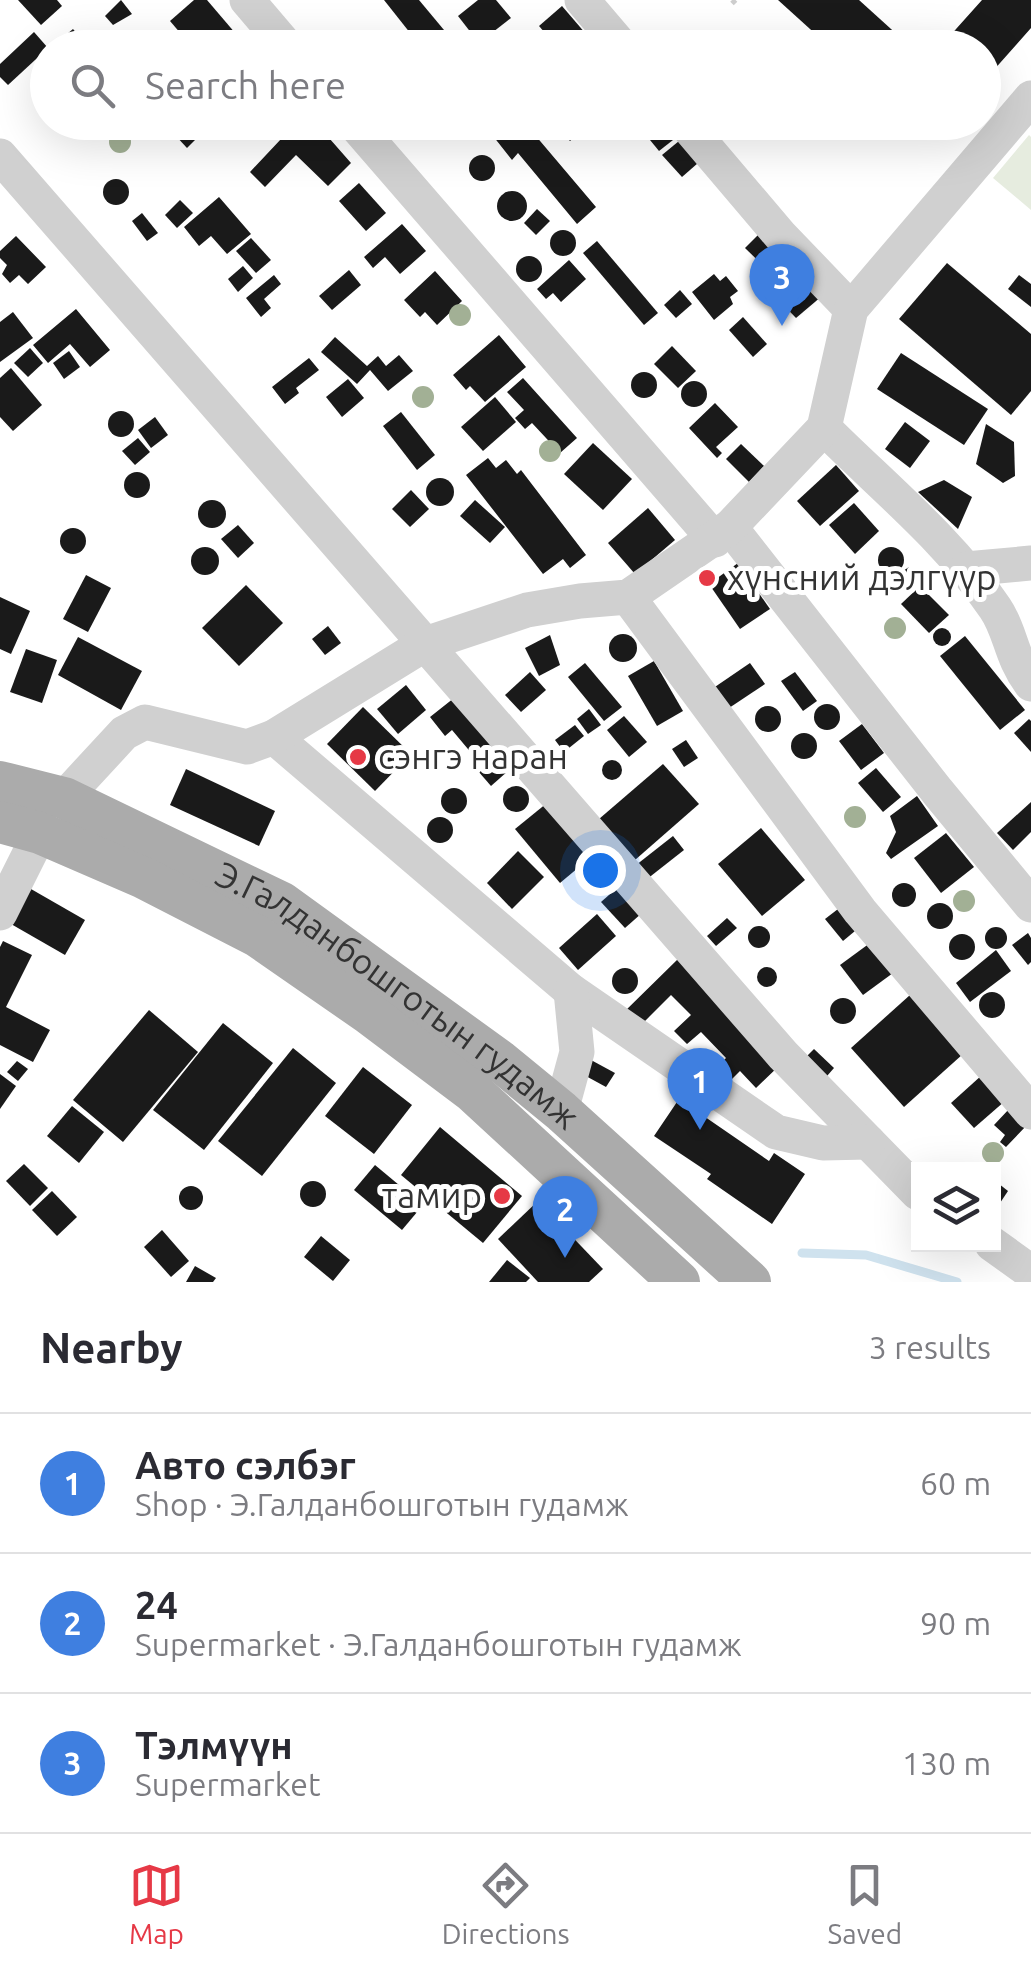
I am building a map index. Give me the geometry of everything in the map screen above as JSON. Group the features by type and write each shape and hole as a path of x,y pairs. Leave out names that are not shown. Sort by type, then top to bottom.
{"main road":[{"name":"Э.Галданбошготын гудамж","path":"0,782 64,798 282,903 470,1039 561,1112 750,1282"},
{"name":"Э.Галданбошготын гудамж","path":"20,827 144,878 256,936 368,1013 473,1092 679,1282"}],"street":[{"path":"246,0 272,30"},
{"path":"582,0 608,30"},
{"path":"1001,133 1031,98"},
{"path":"369,140 723,533 1031,905"},
{"path":"699,140 780,235 851,309"},
{"path":"64,798 124,732 145,722 246,747 274,738 425,644 527,610 580,600 628,598 723,533 824,428 851,309 995,140"},
{"path":"0,156 783,1055 911,1187"},
{"path":"824,428 966,569 998,612 1016,664 1031,684"},
{"path":"966,569 1031,563"},
{"path":"628,598 860,911 1031,1112"},
{"path":"274,738 571,992 776,1132 824,1143 868,1142"},
{"path":"0,913 20,827"},
{"path":"561,1112 577,1052 571,992"},
{"path":"1001,1250 1031,1272"}],"path":[{"path":"732,0 739,7"}],"shaded area":[{"path":"1031,137 1031,210 993,178"}],"building":[{"path":"18,0 57,0 62,6 41,25"},
{"path":"121,0 132,14 113,25 105,16"},
{"path":"194,0 207,0 233,30 178,30 170,21"},
{"path":"384,0 419,0 444,30 408,30"},
{"path":"478,0 496,0 511,18 496,30 469,30 458,16"},
{"path":"778,0 859,0 892,30 811,30"},
{"path":"982,0 1031,0 1031,28 1001,62 1001,30 955,30"},
{"path":"562,6 583,30 542,30 539,26"},
{"path":"30,36 30,65 8,85 0,77 0,64"},
{"path":"280,140 331,140 351,163 328,186 296,155 265,187 250,172"},
{"path":"496,140 539,140 596,207 577,224 518,153 512,160"},
{"path":"650,140 673,140 659,151"},
{"path":"679,141 698,163 682,177 662,155"},
{"path":"482,155 491,159 495,168 491,177 482,181 473,177 469,168 473,159"},
{"path":"116,179 125,183 129,192 125,201 116,205 107,201 103,192 107,183"},
{"path":"359,183 386,213 366,231 339,201"},
{"path":"512,191 523,195 527,206 523,217 512,221 501,217 497,206 501,195"},
{"path":"219,197 251,234 227,254 211,236 199,246 184,227"},
{"path":"180,200 193,213 177,228 165,215"},
{"path":"537,209 550,221 536,235 524,223"},
{"path":"142,213 158,233 147,241 132,221"},
{"path":"402,224 426,251 400,274 385,257 373,268 364,257"},
{"path":"563,230 573,233 573,253 563,256 553,253 550,243 553,233"},
{"path":"759,234 793,267 779,281 745,248"},
{"path":"16,236 46,267 28,284 19,275 10,283 2,274 7,265 0,258 0,251"},
{"path":"251,238 271,260 256,273 236,251"},
{"path":"597,241 658,313 644,325 583,253"},
{"path":"529,256 539,259 539,279 529,282 519,279 516,269 519,259"},
{"path":"569,260 586,279 561,302 553,293 546,299 537,289"},
{"path":"947,263 1031,334 1031,391 1011,415 899,319"},
{"path":"243,266 253,278 238,292 228,279"},
{"path":"349,270 361,285 332,310 319,296"},
{"path":"435,271 462,301 437,325 425,312 420,317 404,300"},
{"path":"800,271 822,296 796,318 774,295"},
{"path":"714,274 720,281 726,276 738,291 730,297 733,304 714,320 692,292"},
{"path":"274,275 281,284 264,299 271,308 261,317 246,298"},
{"path":"1019,275 1031,284 1031,307 1008,289"},
{"path":"680,290 692,304 676,318 664,305"},
{"path":"76,309 110,350 90,367 70,344 48,363 33,345"},
{"path":"13,312 33,338 0,362 0,322"},
{"path":"743,317 767,344 753,357 729,330"},
{"path":"499,335 526,367 485,402 470,386 466,390 453,375"},
{"path":"335,337 367,366 378,356 386,366 399,355 413,371 388,391 370,370 357,384 321,352"},
{"path":"672,346 696,371 678,388 654,364"},
{"path":"30,348 43,363 28,377 14,363"},
{"path":"69,351 80,367 64,379 53,363"},
{"path":"901,353 988,409 964,445 877,389"},
{"path":"309,358 319,370 296,388 299,393 285,404 272,387"},
{"path":"11,368 42,405 13,431 0,417 0,378"},
{"path":"644,372 654,375 654,395 644,398 634,395 631,385 634,375"},
{"path":"523,378 577,438 560,453 532,423 525,429 515,418 524,410 507,392"},
{"path":"348,379 364,398 342,417 326,397"},
{"path":"694,381 703,385 707,394 703,403 694,407 685,403 681,394 685,385"},
{"path":"495,397 516,422 483,451 461,427"},
{"path":"715,403 738,427 716,447 722,453 717,458 689,428"},
{"path":"121,411 131,414 131,434 121,437 111,434 108,424 111,414"},
{"path":"401,412 435,455 417,470 383,426"},
{"path":"155,417 168,435 151,448 138,430"},
{"path":"905,422 930,441 910,468 885,449"},
{"path":"986,424 1014,442 1015,476 1003,483 976,464"},
{"path":"138,438 150,452 135,465 122,451"},
{"path":"593,443 632,479 603,510 564,474"},
{"path":"741,444 764,466 749,482 726,459"},
{"path":"488,458 496,468 506,460 517,474 521,470 586,555 570,568 563,559 543,574 466,475"},
{"path":"836,465 859,491 820,526 797,501"},
{"path":"137,472 147,475 147,495 137,498 127,495 124,485 127,475"},
{"path":"440,478 450,482 454,492 450,502 440,506 430,502 426,492 430,482"},
{"path":"944,480 972,497 958,529 918,492"},
{"path":"411,490 429,509 410,527 392,509"},
{"path":"212,500 222,504 226,514 222,524 212,528 202,524 198,514 202,504"},
{"path":"475,500 505,527 490,543 460,516"},
{"path":"854,503 879,531 855,554 829,525"},
{"path":"648,508 675,540 635,574 608,543"},
{"path":"238,525 254,543 238,558 221,539"},
{"path":"73,528 83,531 83,551 73,554 63,551 60,541 63,531"},
{"path":"205,547 215,551 219,561 215,571 205,575 195,571 191,561 195,551"},
{"path":"891,547 901,550 901,570 891,573 881,570 878,560 881,550"},
{"path":"738,563 770,609 740,629 709,584"},
{"path":"909,567 916,577 901,588 894,577"},
{"path":"86,575 111,588 88,632 63,619"},
{"path":"246,585 283,623 239,666 202,628"},
{"path":"920,586 949,615 929,633 901,604"},
{"path":"0,597 30,611 11,654 0,649"},
{"path":"328,626 341,643 325,655 312,639"},
{"path":"942,628 949,630 949,644 942,646 935,644 933,637 935,630"},
{"path":"623,634 633,638 637,648 633,658 623,662 613,658 609,648 613,638"},
{"path":"550,635 560,665 539,676 525,648"},
{"path":"965,636 1025,710 1000,730 940,656"},
{"path":"78,637 142,671 121,710 58,675"},
{"path":"26,649 57,660 42,703 10,692"},
{"path":"654,661 683,711 657,726 628,676"},
{"path":"585,663 622,707 604,721 568,677"},
{"path":"750,663 765,684 723,712 709,691"},
{"path":"530,672 546,690 521,712 505,695"},
{"path":"795,672 817,701 803,711 781,681"},
{"path":"406,685 426,710 398,734 377,709"},
{"path":"454,698 495,748 478,761 452,730 445,736 430,717"},
{"path":"827,704 836,708 840,717 836,726 827,730 818,726 814,717 818,708"},
{"path":"768,706 777,710 781,719 777,728 768,732 759,728 755,719 759,710"},
{"path":"363,707 411,754 375,791 327,744"},
{"path":"589,709 601,725 588,734 577,719"},
{"path":"624,716 647,742 629,757 607,730"},
{"path":"1031,721 1031,752 1014,733"},
{"path":"862,724 884,753 861,770 839,741"},
{"path":"575,725 584,736 564,752 555,740"},
{"path":"804,733 814,736 814,756 804,759 794,756 791,746 794,736"},
{"path":"686,740 698,758 684,767 672,749"},
{"path":"495,756 508,771 491,786 478,771"},
{"path":"608,760 616,760 622,770 616,780 608,780 602,774 602,766"},
{"path":"663,764 699,804 635,860 599,819"},
{"path":"876,768 901,797 883,812 858,783"},
{"path":"186,769 275,811 259,846 170,805"},
{"path":"516,786 526,789 526,809 516,812 506,809 503,799 506,789"},
{"path":"454,788 464,791 464,811 454,814 444,811 441,801 444,791"},
{"path":"917,796 938,826 891,859 886,853 896,832 890,816"},
{"path":"1031,802 1031,832 1013,850 997,833"},
{"path":"547,803 591,857 560,883 515,829"},
{"path":"440,817 450,820 450,840 440,843 430,840 427,830 430,820"},
{"path":"761,828 805,880 762,916 718,864"},
{"path":"946,833 974,867 941,893 914,858"},
{"path":"673,836 684,850 642,883 631,869"},
{"path":"518,851 544,877 512,909 487,883"},
{"path":"904,883 913,886 913,904 904,907 895,904 892,895 895,886"},
{"path":"618,887 642,913 625,928 601,902"},
{"path":"31,889 85,920 65,955 11,924"},
{"path":"940,903 950,906 950,926 940,929 930,926 927,916 930,906"},
{"path":"838,909 855,931 843,941 825,919"},
{"path":"597,914 616,936 578,970 559,948"},
{"path":"727,918 737,928 716,946 707,936"},
{"path":"759,926 767,929 767,945 759,948 751,945 748,937 751,929"},
{"path":"996,927 1004,930 1004,946 996,949 988,946 985,938 988,930"},
{"path":"1028,933 1031,962 1028,965 1012,945"},
{"path":"962,934 971,938 975,947 971,956 962,960 953,956 949,947 953,938"},
{"path":"3,941 32,955 6,1007 50,1030 33,1062 0,1045"},
{"path":"870,943 893,973 863,995 840,965"},
{"path":"996,950 1011,971 970,1002 956,983"},
{"path":"678,959 781,1064 756,1088 740,1071 724,1087 711,1073 726,1058 701,1032 687,1044 674,1031 691,1015 671,995 639,1027 622,1014"},
{"path":"767,967 777,977 767,987 757,977"},
{"path":"625,968 635,971 635,991 625,994 615,991 612,981 615,971"},
{"path":"992,992 1002,995 1002,1015 992,1018 982,1015 979,1005 982,995"},
{"path":"910,995 963,1054 904,1107 851,1048"},
{"path":"843,998 852,1002 856,1011 852,1020 843,1024 834,1020 830,1011 834,1002"},
{"path":"149,1010 198,1052 123,1142 73,1100"},
{"path":"223,1023 273,1063 204,1150 153,1110"},
{"path":"293,1048 336,1083 262,1176 218,1141"},
{"path":"814,1049 834,1068 827,1076 807,1056"},
{"path":"591,1060 615,1073 606,1087 584,1075"},
{"path":"17,1061 28,1069 18,1081 7,1072"},
{"path":"363,1067 412,1105 374,1154 325,1116"},
{"path":"0,1074 16,1086 0,1109"},
{"path":"982,1075 1005,1101 974,1128 951,1103"},
{"path":"679,1099 769,1161 774,1153 805,1174 772,1224 707,1179 711,1174 654,1136"},
{"path":"72,1106 104,1132 79,1163 47,1136"},
{"path":"1010,1108 1027,1125 1006,1147 1000,1142 1005,1135 994,1125"},
{"path":"440,1127 522,1196 483,1243 401,1175"},
{"path":"24,1164 48,1188 30,1206 6,1181"},
{"path":"375,1165 423,1205 402,1230 354,1190"},
{"path":"313,1181 323,1184 323,1204 313,1207 303,1204 300,1194 303,1184"},
{"path":"191,1186 200,1189 200,1207 191,1210 182,1207 179,1198 182,1189"},
{"path":"52,1191 77,1217 57,1236 32,1210"},
{"path":"538,1201 603,1269 589,1282 538,1282 498,1239"},
{"path":"162,1230 189,1261 171,1277 144,1247"},
{"path":"321,1236 350,1260 333,1281 304,1257"},
{"path":"507,1260 530,1278 526,1282 489,1282"},
{"path":"195,1266 216,1278 213,1282 186,1282"}],"waterway":[{"path":"802,1253 866,1255 957,1282"}],"place":[{"name":"Тэлмүүн","path":"782,326"},
{"name":"хүнсний дэлгүүр","path":"707,578"},
{"name":"сэнгэ наран","path":"358,757"},
{"name":"Авто сэлбэг","path":"700,1130"},
{"name":"тамир","path":"502,1196"},
{"name":"24","path":"565,1258"}]}
